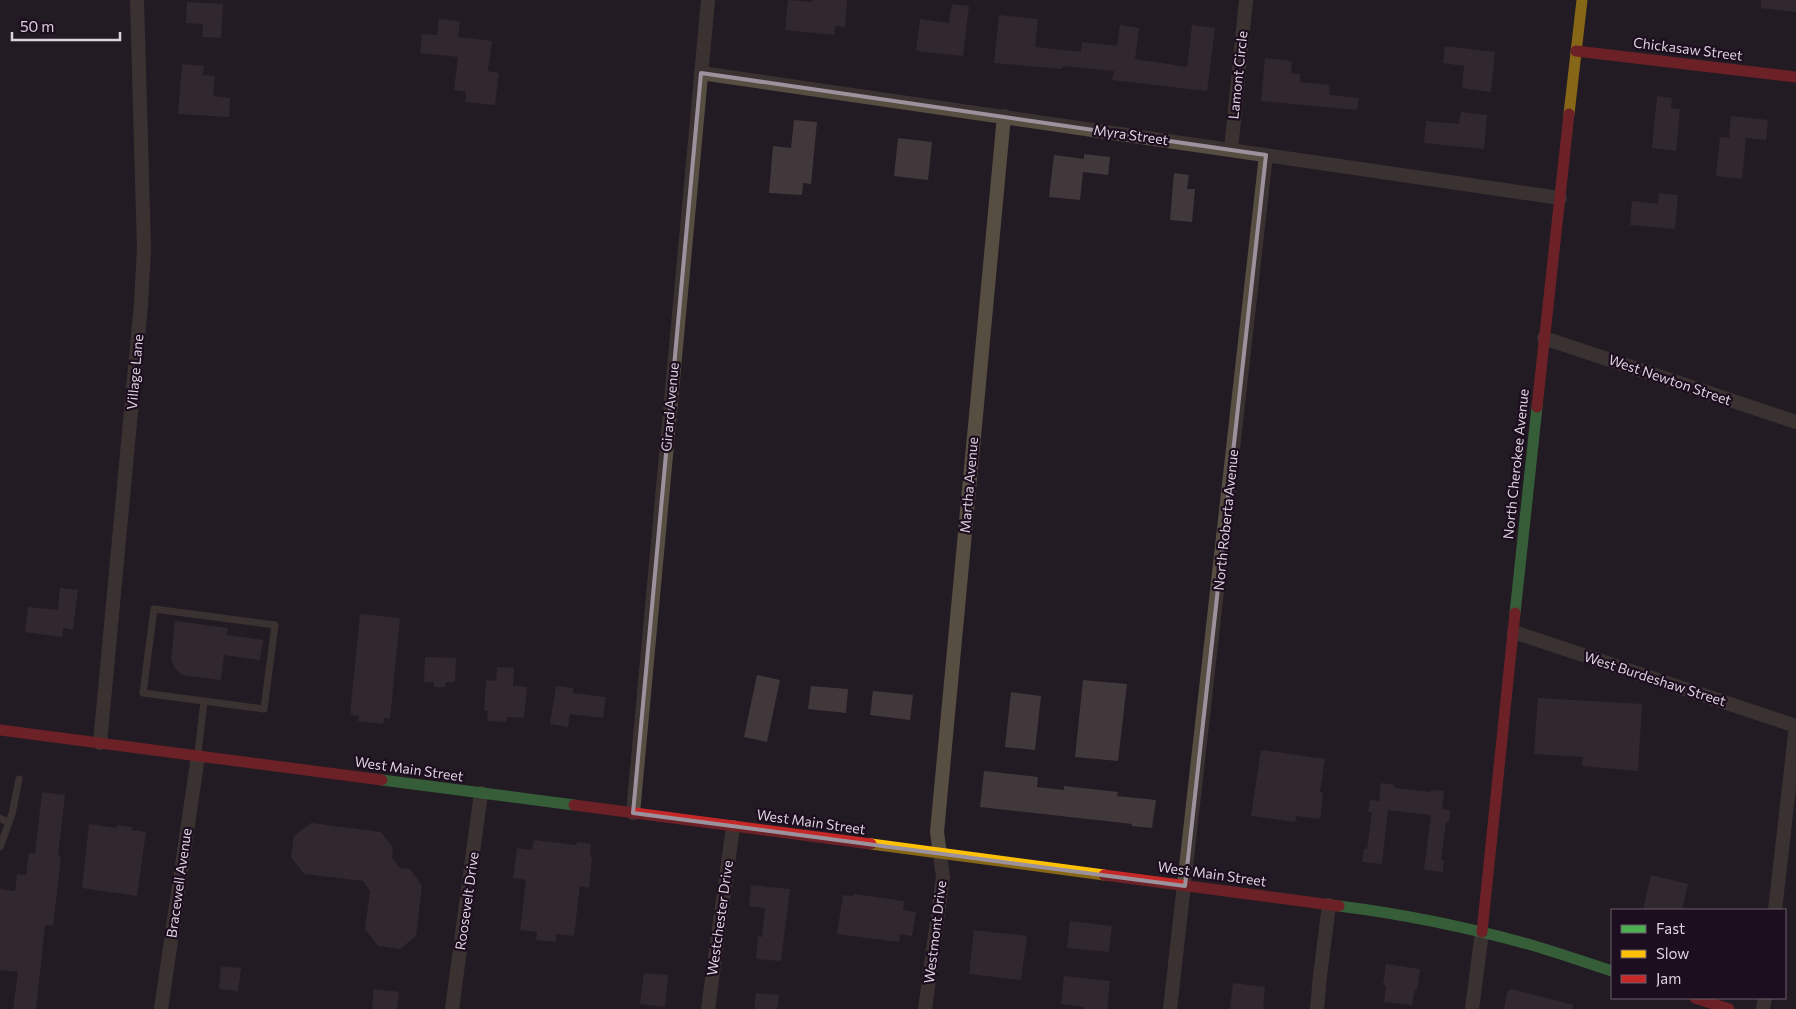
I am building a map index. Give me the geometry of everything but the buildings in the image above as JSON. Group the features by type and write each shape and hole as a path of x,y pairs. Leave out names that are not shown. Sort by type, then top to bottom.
{"main road":[{"name":"North Cherokee Avenue","path":"1482,932 1544,338 1582,0"},
{"name":"Chickasaw Street","path":"1576,51 1796,77"},
{"name":"West Main Street","path":"0,730 1396,915 1482,932 1529,944 1611,971"},
{"path":"1698,999 1729,1009"}],"street":[{"name":"Village Lane","path":"100,743 141,304 144,249 137,0"},
{"name":"Girard Avenue","path":"633,813 708,0"},
{"name":"Lamont Circle","path":"1231,150 1246,0"},
{"name":"Myra Street","path":"701,73 1560,198"},
{"name":"Martha Avenue","path":"940,854 936,832 1004,116"},
{"name":"North Roberta Avenue","path":"1170,1009 1266,155"},
{"name":"West Newton Street","path":"1544,338 1796,422"},
{"name":"West Burdeshaw Street","path":"1514,632 1796,726"},
{"path":"1775,909 1796,726"},
{"name":"Bracewell Avenue","path":"161,1009 198,756"},
{"name":"Roosevelt Drive","path":"452,1009 481,794"},
{"name":"Westchester Drive","path":"708,1009 733,827"},
{"name":"Westmont Drive","path":"925,1009 943,877 940,854"},
{"path":"1317,1009 1329,905"},
{"path":"1472,1009 1482,932"}],"lane":[{"path":"154,609 275,625 264,709 204,701 143,693 154,609"},
{"path":"198,756 204,701"},
{"path":"0,847 9,823 19,779"},
{"path":"0,818 9,823"}],"highlighted area":[{"path":"701,73 1266,155 1185,886 633,813"}],"traffic: fast":[{"path":"1515,613 1537,407"},
{"path":"382,780 574,805"},
{"path":"1339,906 1411,917 1481,932 1538,947 1611,971"}],"traffic: slow":[{"path":"1569,114 1582,0"},
{"path":"871,844 1104,875"}],"traffic: jam":[{"path":"1576,51 1796,77"},
{"path":"1537,407 1569,114"},
{"path":"1482,932 1515,613"},
{"path":"0,730 382,780"},
{"path":"574,805 871,844"},
{"path":"1104,875 1339,906"},
{"path":"1698,999 1729,1009"}]}
